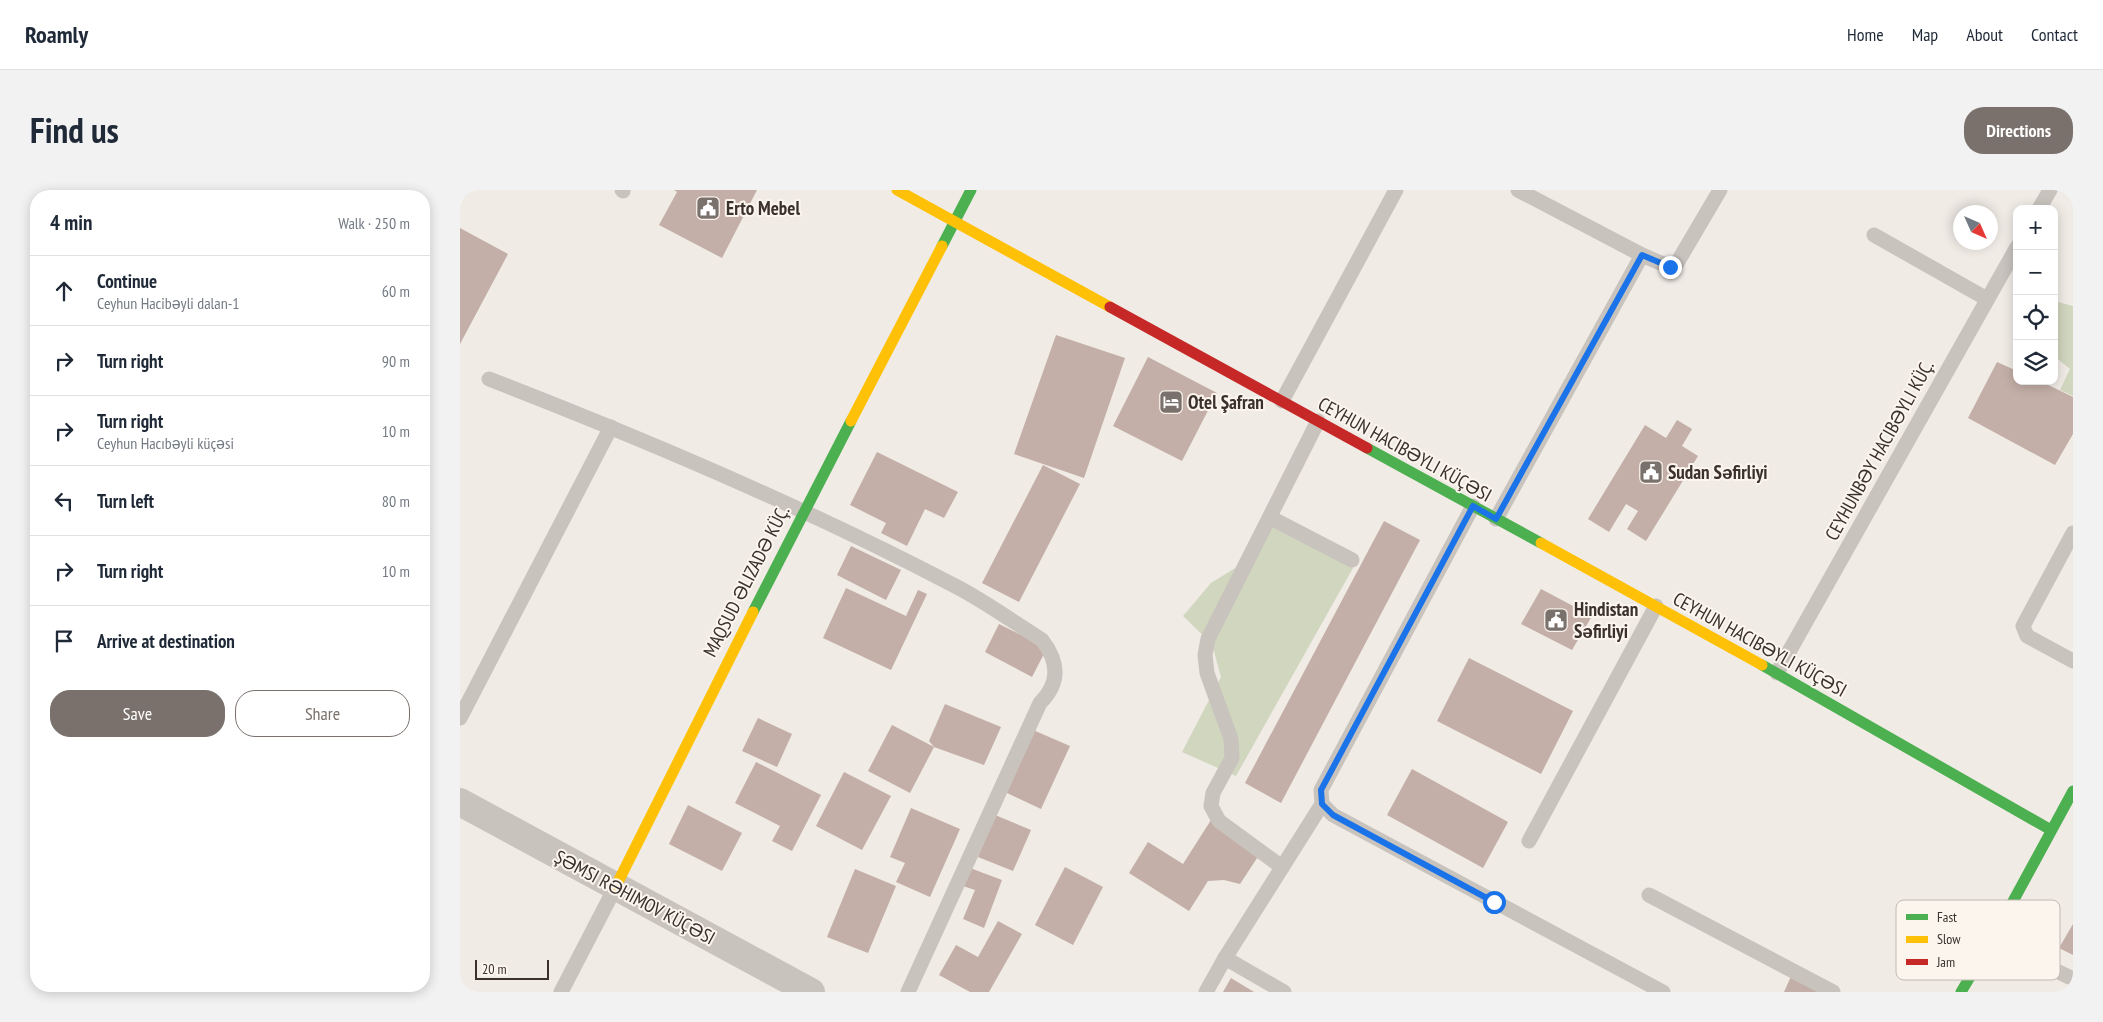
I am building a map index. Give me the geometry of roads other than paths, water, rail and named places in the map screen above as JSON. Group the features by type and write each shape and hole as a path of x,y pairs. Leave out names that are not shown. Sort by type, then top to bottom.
{"street":[{"path":"897,190 1777,673 2051,830"},
{"name":"MAQSUD ƏLIZADƏ KÜÇ.","path":"616,886 804,511 971,190"},
{"path":"2013,900 2073,791"},
{"name":"ŞƏMSI RƏHIMOV KÜÇƏSI","path":"460,802 810,992"},
{"path":"1961,992 1968,980"}],"lane":[{"path":"1282,401 1396,190"},
{"path":"1518,190 1642,255 1670,267 1677,263 1720,190"},
{"path":"2041,205 2050,190"},
{"path":"1874,235 1986,299"},
{"path":"1777,673 2015,250"},
{"path":"1496,519 1642,255"},
{"path":"489,379 611,427 804,511 960,589 1034,634 1052,652 1056,667 1049,694 1040,703 908,992"},
{"path":"1282,867 1219,821 1210,806 1213,793 1232,758 1230,739 1207,673 1205,655 1208,639 1271,518 1318,421"},
{"path":"460,718 611,427"},
{"path":"1206,992 1225,958 1322,804 1321,790 1473,506"},
{"path":"1271,518 1352,560"},
{"path":"2073,533 2023,626 2027,636 2073,662"},
{"path":"1529,841 1656,606"},
{"path":"1322,804 1333,815 1663,992"},
{"name":"MAQSUD ƏLIZADƏ KÜÇ.","path":"560,992 616,886"},
{"path":"1649,895 1833,992"},
{"path":"1225,958 1284,992"},
{"path":"2060,973 2068,977"}],"place":[{"name":"Erto Mebel","path":"708,208"},
{"name":"Otel Şafran","path":"1171,402"},
{"name":"Sudan Səfirliyi","path":"1651,472"},
{"name":"Hindistan Səfirliyi","path":"1556,620"}]}
